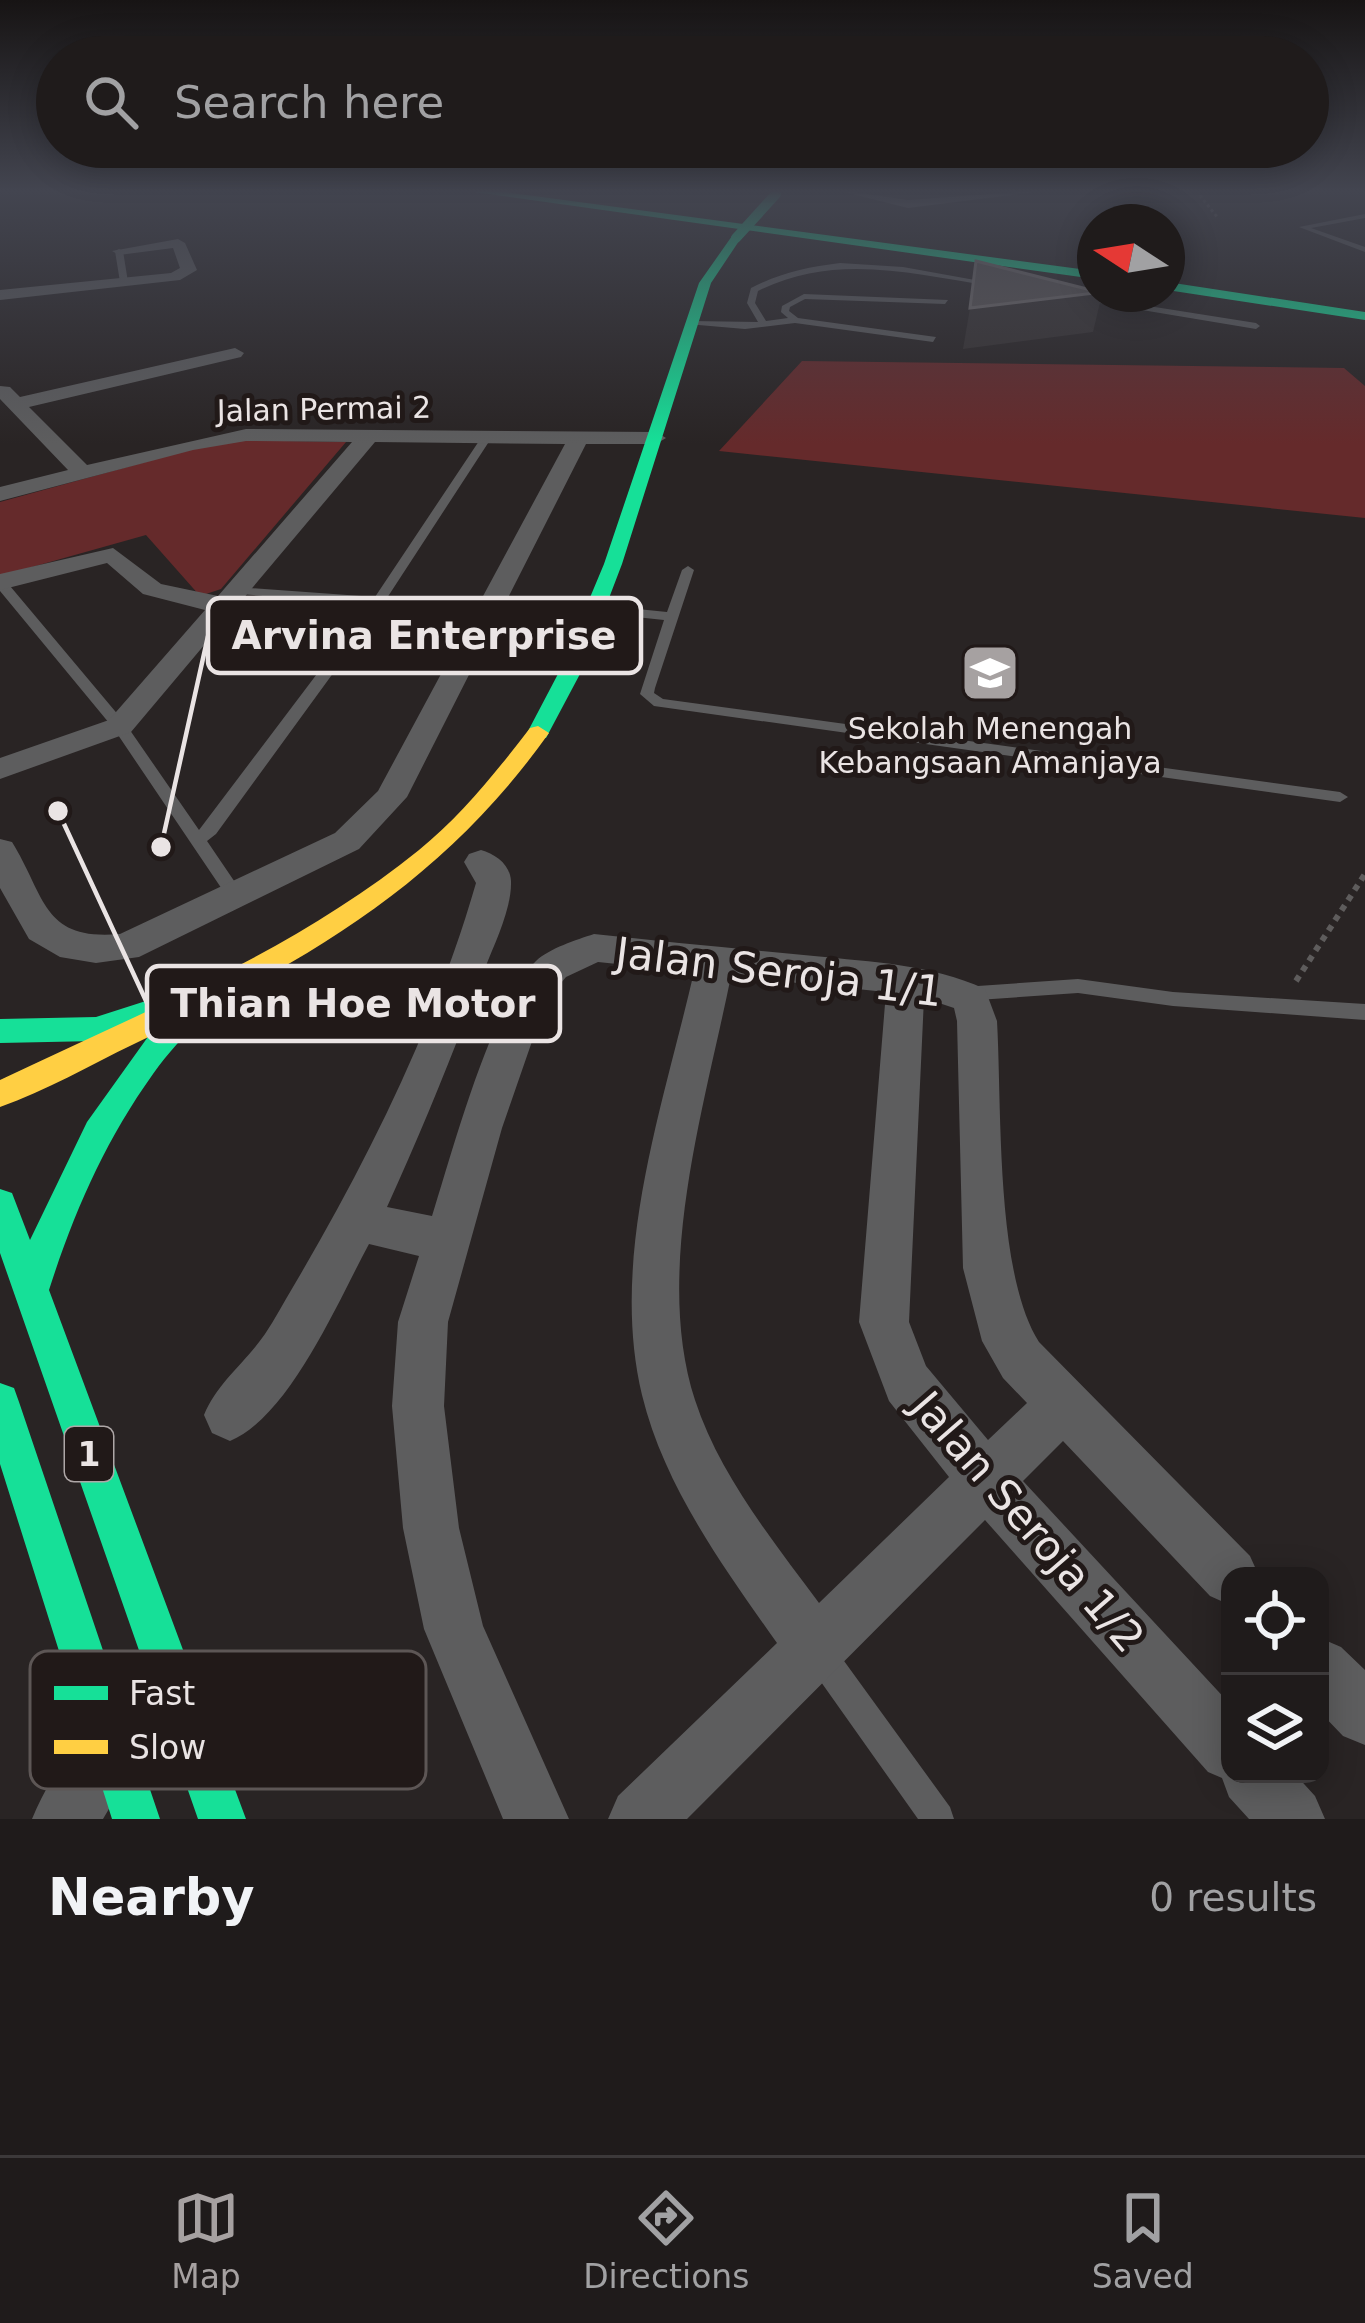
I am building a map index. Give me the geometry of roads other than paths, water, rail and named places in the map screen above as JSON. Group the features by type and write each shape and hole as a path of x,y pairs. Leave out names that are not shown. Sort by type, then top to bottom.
{"main road":[{"path":"0,1094 363,909 446,845 505,784 542,728 598,609 709,274"},
{"path":"1185,285 1365,312"},
{"path":"0,1031 62,1034 98,1029 202,994"},
{"path":"31,1290 45,1238 85,1143 139,1062 202,994"},
{"name":"1","path":"0,1204 160,1651"},
{"name":"1","path":"0,1402 81,1651"},
{"name":"1","path":"126,1789 136,1819"},
{"name":"1","path":"211,1789 222,1819"}],"street":[{"path":"1,297 48,282 124,282 185,274"},
{"path":"8,396 235,353"},
{"path":"8,396 83,473"},
{"path":"0,769 120,726 369,436"},
{"path":"0,850 42,935 67,947 98,951 126,947 347,842 391,797 578,437"},
{"name":"Jalan Permai 2","path":"0,494 219,438 656,438"},
{"path":"0,583 113,555 152,589 179,599 234,598"},
{"path":"230,1415 282,1353 357,1221 417,1095 481,930 494,883 492,872 481,862"},
{"name":"Jalan Seroja 1/1","path":"536,1819 454,1629 431,1528 418,1406 423,1322 481,1128 529,995 553,967 594,948 906,980 966,997"},
{"path":"716,958 671,1183 655,1297 668,1396 719,1514 817,1650"},
{"name":"Jalan Seroja 1/2","path":"906,980 884,1322 907,1383 983,1478 1221,1740"},
{"path":"966,997 977,1021 987,1268 999,1324 1022,1360 1222,1567"},
{"path":"357,1221 447,1241"},
{"path":"641,1819 1063,1404"},
{"path":"1327,1675 1365,1714"},
{"path":"1260,1783 1292,1819"},
{"path":"65,1819 86,1789"}],"lane":[{"path":"123,274 124,282"},
{"path":"764,325 751,303 754,290 769,280 797,274"},
{"path":"894,274 999,285"},
{"path":"1065,295 1256,326"},
{"path":"795,320 785,312 786,305 804,296 945,302"},
{"path":"692,324 764,325 795,320 933,339"},
{"path":"200,838 378,602 487,437"},
{"path":"688,570 647,694 659,703 1340,797"},
{"path":"0,583 120,726 236,897"},
{"path":"234,598 491,611"},
{"path":"598,609 672,617"},
{"path":"966,997 1078,986 1257,1006 1365,1012"},
{"path":"817,1650 938,1819"}],"place":[{"name":"Sekolah Menengah Kebangsaan Amanjaya","path":"990,673"},
{"name":"Thian Hoe Motor","path":"58,811"},
{"name":"Arvina Enterprise","path":"161,847"}]}
